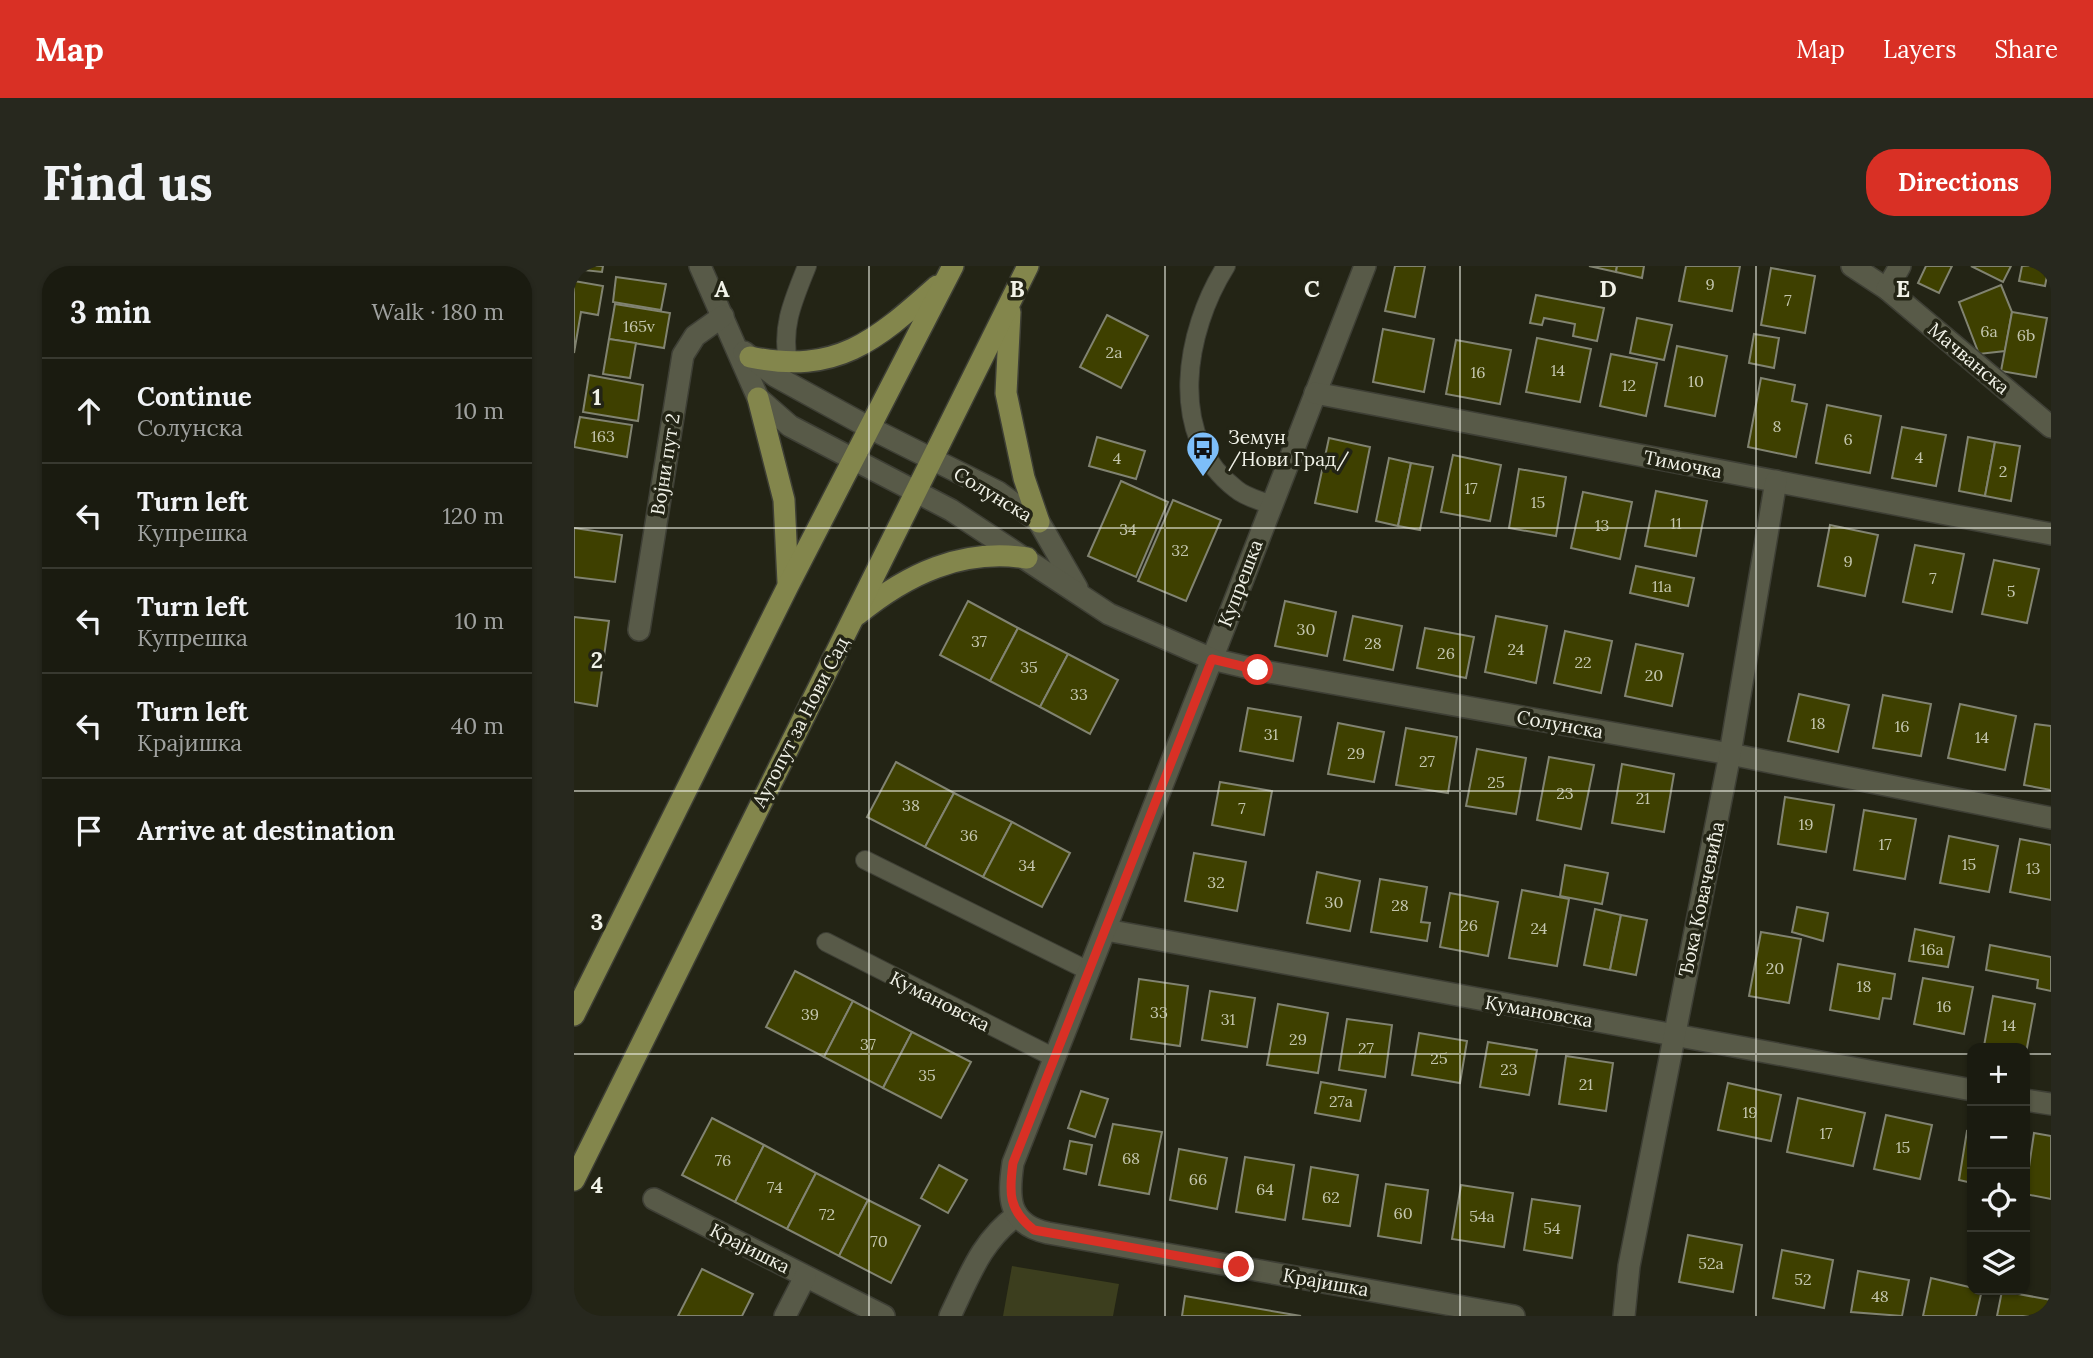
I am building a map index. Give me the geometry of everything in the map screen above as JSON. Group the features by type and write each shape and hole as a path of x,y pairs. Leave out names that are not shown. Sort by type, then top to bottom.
{"main road":[{"name":"Аутопут за Нови Сад","path":"574,1180 914,490 1028,266"},
{"path":"743,352 788,361 838,357 866,344 902,317 951,271"},
{"path":"574,1015 788,586 951,271"},
{"path":"1010,300 1006,393 1024,478 1040,522"},
{"path":"758,398 783,500 788,586"},
{"path":"850,621 901,584 947,563 996,553 1027,558"}],"street":[{"path":"700,266 743,352 758,398"},
{"name":"Купрешка","path":"1017,1215 1010,1200 1013,1163 1365,266"},
{"name":"Мачванска","path":"1852,266 1887,289 2048,416"},
{"path":"1887,289 1900,266"},
{"name":"Војни пут 2","path":"639,630 683,355 695,336 723,316"},
{"name":"Солунска","path":"743,352 775,376 870,428 998,492 1040,522 1082,596"},
{"name":"Тимочка","path":"1315,393 2051,534"},
{"name":"Солунска","path":"758,398 790,426 951,510 1109,614 1212,659 1730,754 2051,818"},
{"name":"Ђока Ковачевића","path":"1625,1316 1628,1275 1730,754 1776,481"},
{"name":"Кумановска","path":"1106,930 1967,1089"},
{"path":"2030,1101 2051,1104"},
{"name":"Крајишка","path":"654,1199 884,1316"},
{"path":"950,1316 977,1257 999,1228 1017,1215"},
{"name":"Крајишка","path":"1017,1215 1034,1230 1048,1233 1514,1316"},
{"path":"785,1316 806,1277"}],"lane":[{"path":"788,361 784,343 787,316 807,266"},
{"path":"1226,266 1210,299 1192,352 1188,400 1194,424 1213,466 1239,492 1270,505"},
{"path":"864,860 1089,971"},
{"name":"Кумановска","path":"825,942 1055,1058"}],"green space":[{"path":"1012,1266 1119,1284 1113,1316 1003,1316"}],"building":[{"path":"574,266 603,266 602,272 574,269"},
{"path":"1395,266 1425,266 1415,317 1385,311"},
{"path":"1589,266 1617,266 1616,272"},
{"path":"1617,266 1644,266 1642,278 1616,272"},
{"path":"1686,266 1740,266 1732,311 1679,301"},
{"path":"1926,266 1952,266 1939,293 1918,283"},
{"path":"1971,266 2011,266 2003,282"},
{"path":"2022,266 2049,266 2045,286 2019,281"},
{"path":"1771,268 1815,276 1805,333 1761,325"},
{"path":"616,277 666,284 661,310 613,302"},
{"path":"574,281 603,286 598,315 581,312 574,353"},
{"path":"2001,285 2012,312 2005,351 1979,354 1959,302"},
{"path":"1536,295 1604,308 1597,341 1573,336 1575,324 1544,318 1542,325 1530,323"},
{"path":"615,304 670,313 664,348 609,339"},
{"path":"2012,312 2047,318 2036,377 2001,371"},
{"path":"1107,315 1148,336 1121,388 1080,367"},
{"path":"1637,318 1672,325 1664,360 1630,353"},
{"path":"1383,329 1434,339 1424,392 1373,382"},
{"path":"1754,334 1779,338 1774,368 1749,363"},
{"path":"1537,338 1591,349 1580,402 1526,392"},
{"path":"609,339 636,343 630,378 603,374"},
{"path":"1456,340 1511,350 1500,404 1446,394"},
{"path":"1677,346 1727,356 1715,416 1665,406"},
{"path":"1611,354 1657,363 1646,416 1600,406"},
{"path":"589,375 643,385 638,421 583,412"},
{"path":"1761,378 1795,385 1792,401 1807,404 1796,457 1748,447"},
{"path":"1827,405 1881,416 1870,473 1816,463"},
{"path":"580,417 632,425 627,457 574,447"},
{"path":"1902,427 1946,435 1936,486 1892,478"},
{"path":"1097,437 1145,451 1136,479 1089,466"},
{"path":"1968,437 1995,442 1985,496 1959,491"},
{"path":"1329,438 1370,447 1357,512 1315,503"},
{"path":"1995,442 2020,446 2011,501 1985,496"},
{"path":"1453,455 1501,465 1490,521 1441,512"},
{"path":"1389,458 1411,463 1398,526 1376,521"},
{"path":"1411,463 1433,467 1420,530 1398,526"},
{"path":"1519,469 1566,477 1556,536 1509,528"},
{"path":"1121,481 1168,502 1136,577 1088,556"},
{"path":"1656,491 1707,501 1696,556 1645,546"},
{"path":"1583,492 1632,502 1620,559 1571,548"},
{"path":"1173,500 1221,520 1186,601 1138,581"},
{"path":"1830,525 1878,535 1865,596 1818,586"},
{"path":"574,528 622,535 615,582 574,577"},
{"path":"1915,545 1964,554 1952,612 1903,602"},
{"path":"1994,560 2039,569 2027,623 1982,614"},
{"path":"1636,566 1694,578 1688,606 1630,593"},
{"path":"968,601 1018,628 990,681 940,655"},
{"path":"1285,601 1336,612 1327,656 1275,646"},
{"path":"1353,616 1402,626 1393,670 1344,660"},
{"path":"1496,616 1547,626 1536,683 1485,672"},
{"path":"574,617 609,621 597,706 574,702"},
{"path":"1018,628 1068,654 1040,707 990,681"},
{"path":"1425,628 1474,637 1466,678 1417,668"},
{"path":"1565,631 1612,641 1601,693 1554,683"},
{"path":"1636,644 1683,654 1672,706 1625,696"},
{"path":"1068,654 1118,680 1090,734 1040,707"},
{"path":"1799,694 1849,705 1838,752 1788,741"},
{"path":"1883,695 1931,704 1921,756 1873,748"},
{"path":"1960,704 2016,716 2005,770 1948,758"},
{"path":"1248,708 1301,717 1293,761 1240,751"},
{"path":"1338,723 1384,732 1374,782 1328,774"},
{"path":"2035,724 2051,726 2051,790 2024,785"},
{"path":"1406,728 1457,737 1448,793 1396,785"},
{"path":"1477,749 1526,758 1516,814 1466,806"},
{"path":"1549,757 1594,765 1581,829 1537,820"},
{"path":"896,762 954,793 925,847 867,817"},
{"path":"1622,764 1674,774 1664,832 1612,823"},
{"path":"1220,782 1272,791 1264,835 1212,825"},
{"path":"954,793 1012,822 983,877 925,847"},
{"path":"1785,797 1834,805 1826,852 1778,844"},
{"path":"1864,810 1916,819 1905,879 1854,870"},
{"path":"1012,822 1070,853 1042,907 983,877"},
{"path":"1949,836 1998,846 1989,892 1940,883"},
{"path":"2020,839 2051,845 2051,900 2010,892"},
{"path":"1194,853 1246,862 1237,911 1185,901"},
{"path":"1565,865 1608,873 1602,904 1560,896"},
{"path":"1317,872 1360,881 1350,931 1307,923"},
{"path":"1380,879 1427,887 1421,922 1430,923 1427,941 1371,932"},
{"path":"1522,890 1569,899 1557,966 1509,958"},
{"path":"1450,893 1498,902 1488,956 1440,947"},
{"path":"1797,907 1828,913 1823,941 1792,932"},
{"path":"1595,909 1621,915 1610,970 1584,965"},
{"path":"1621,915 1647,920 1636,975 1610,970"},
{"path":"1915,929 1954,937 1948,967 1909,961"},
{"path":"1761,932 1801,939 1789,1003 1749,996"},
{"path":"1990,945 2051,957 2051,991 2037,988 2038,980 1986,970"},
{"path":"1838,964 1895,974 1891,999 1883,998 1879,1019 1830,1010"},
{"path":"795,971 853,1001 824,1057 766,1027"},
{"path":"1923,978 1973,987 1964,1034 1914,1024"},
{"path":"1139,979 1188,986 1180,1046 1131,1039"},
{"path":"1210,991 1255,998 1247,1047 1202,1040"},
{"path":"1993,996 2035,1004 2028,1043 1985,1043"},
{"path":"853,1001 912,1032 883,1088 824,1057"},
{"path":"1278,1004 1328,1013 1318,1073 1267,1065"},
{"path":"1347,1019 1392,1025 1385,1077 1339,1070"},
{"path":"912,1032 971,1062 941,1118 883,1088"},
{"path":"1419,1033 1467,1041 1460,1083 1412,1075"},
{"path":"1488,1042 1537,1050 1529,1095 1480,1087"},
{"path":"1566,1056 1613,1063 1606,1111 1559,1104"},
{"path":"1321,1082 1366,1090 1360,1121 1315,1113"},
{"path":"1728,1083 1781,1095 1771,1141 1718,1130"},
{"path":"1081,1091 1108,1099 1095,1137 1068,1128"},
{"path":"1798,1098 1865,1113 1853,1166 1787,1152"},
{"path":"1886,1115 1932,1125 1920,1179 1874,1169"},
{"path":"712,1118 764,1145 735,1202 682,1175"},
{"path":"1113,1124 1162,1132 1149,1194 1099,1185"},
{"path":"1967,1131 1967,1182 1959,1180"},
{"path":"2034,1133 2051,1136 2051,1199 2030,1195 2030,1160"},
{"path":"1070,1141 1092,1145 1086,1174 1064,1169"},
{"path":"764,1145 816,1173 787,1229 735,1202"},
{"path":"1179,1149 1227,1158 1217,1209 1170,1200"},
{"path":"1245,1157 1294,1165 1285,1220 1236,1212"},
{"path":"939,1165 967,1180 948,1213 921,1198"},
{"path":"1311,1167 1358,1175 1350,1226 1303,1219"},
{"path":"816,1173 868,1200 839,1256 787,1229"},
{"path":"1386,1184 1428,1190 1421,1243 1378,1236"},
{"path":"1461,1185 1513,1193 1504,1247 1452,1239"},
{"path":"1532,1199 1580,1206 1572,1258 1524,1250"},
{"path":"868,1200 920,1226 891,1283 839,1256"},
{"path":"1688,1235 1742,1245 1733,1292 1679,1282"},
{"path":"1782,1250 1833,1260 1824,1308 1773,1298"},
{"path":"702,1269 753,1294 742,1316 678,1316"},
{"path":"1858,1271 1909,1280 1902,1316 1851,1312"},
{"path":"1931,1278 1967,1286 1967,1295 1981,1295 1976,1316 1923,1316"},
{"path":"2001,1295 2024,1295 2051,1300 2049,1316 1997,1316"},
{"path":"1185,1296 1301,1316 1182,1316"}],"place":[{"name":"Земун /Нови Град/","path":"1203,478"}],"route":[{"path":"1239,1267 1034,1230 1017,1215 1010,1200 1010,1185 1013,1163 1212,659 1258,670"}]}
